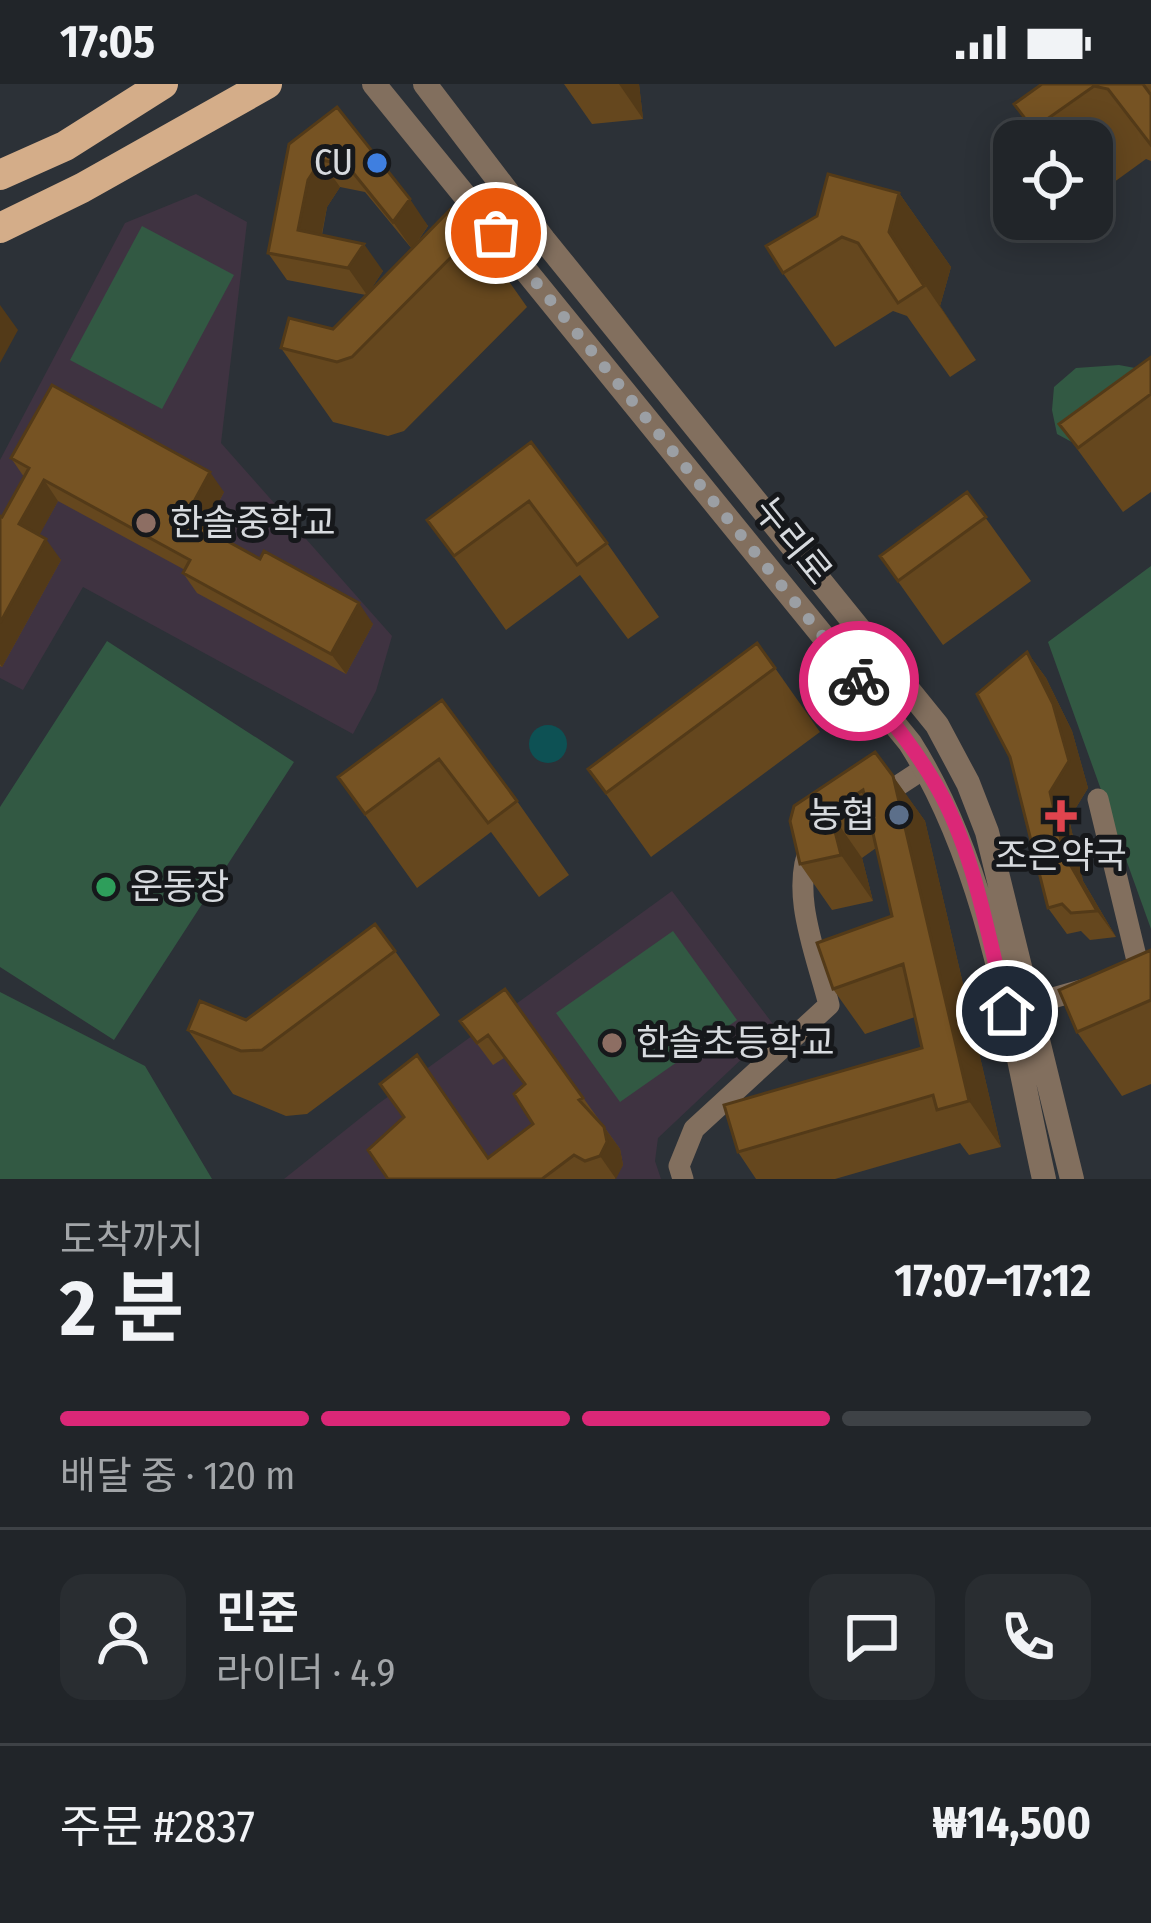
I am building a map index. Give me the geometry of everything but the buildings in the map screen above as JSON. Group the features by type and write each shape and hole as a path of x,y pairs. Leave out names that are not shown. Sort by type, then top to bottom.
{"main road":[{"path":"0,175 65,146 163,84"},
{"path":"0,228 82,188 267,84"}],"street":[{"name":"누리로","path":"374,84 683,461 926,768 962,845 1072,1179"},
{"name":"누리로","path":"425,84 544,240 937,725 987,832 1045,1179"},
{"path":"852,817 926,768"},
{"path":"1018,1008 1146,970 1098,799"},
{"path":"683,1179 680,1166 694,1129 829,1005 801,886 803,862 812,843 832,830"}],"shaded area":[{"name":"한솔중학교","path":"196,194 247,222 221,443 392,636 376,691 353,734 83,587 23,690 0,678 0,460 125,223"},
{"name":"한솔초등학교","path":"672,891 779,1032 747,1054 658,1138 655,1161 661,1179 284,1179 378,1104"}],"green space":[{"path":"142,226 234,275 162,409 70,360"},
{"path":"1119,365 1151,371 1079,446 1057,434 1054,387 1076,368"},
{"path":"1151,566 1151,929 1048,642"},
{"name":"운동장","path":"107,641 294,762 114,1040 0,967 0,807"},
{"path":"673,931 737,1020 620,1102 556,1013"},
{"path":"0,992 145,1066 212,1179 0,1179"}],"water":[{"path":"548,725 561,731 567,744 561,757 548,763 535,757 529,744 535,731"}],"way so far":[{"path":"496,233 859,681"}],"place":[{"name":"CU","path":"377,163"},
{"name":"한솔중학교","path":"146,523"},
{"name":"농협","path":"899,815"},
{"name":"조은약국","path":"1061,816"},
{"name":"운동장","path":"106,887"},
{"name":"한솔초등학교","path":"612,1043"}],"route":[{"path":"859,681 910,743 940,791 962,845 1007,1011"}]}
